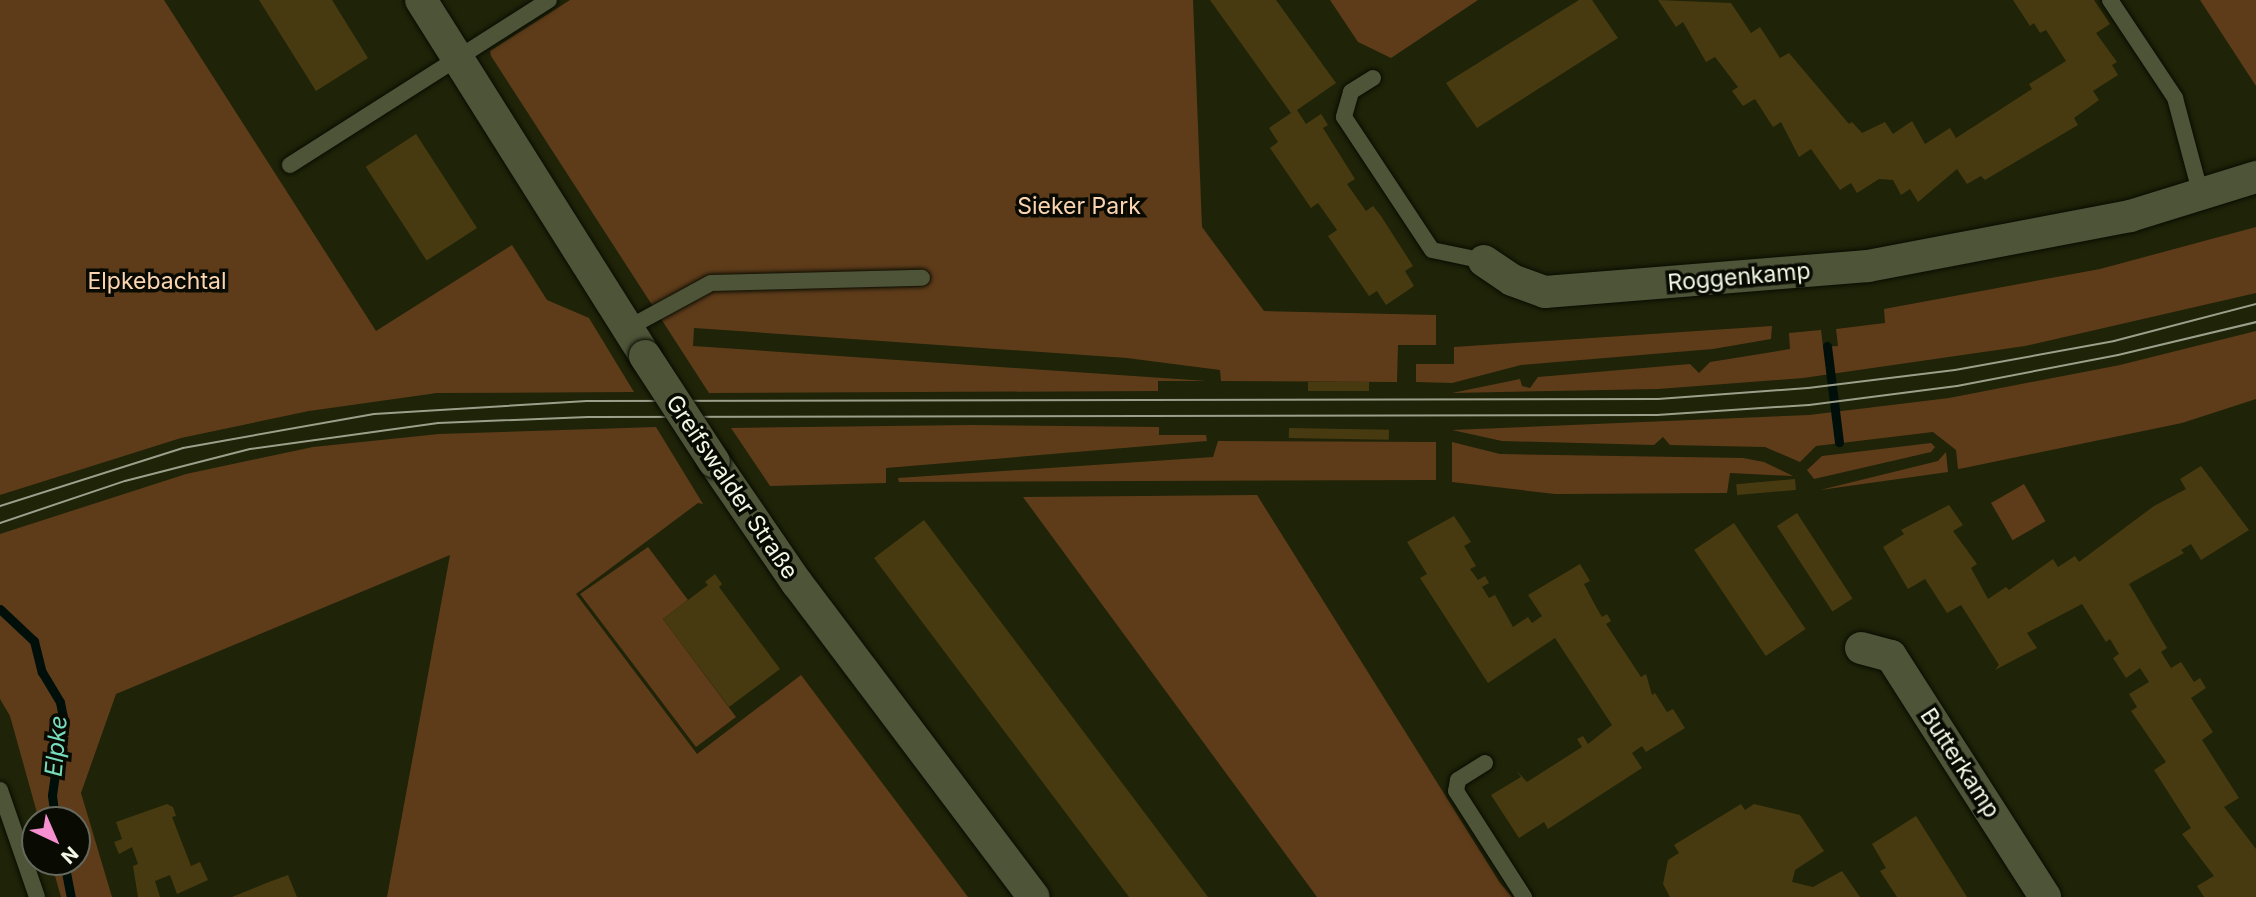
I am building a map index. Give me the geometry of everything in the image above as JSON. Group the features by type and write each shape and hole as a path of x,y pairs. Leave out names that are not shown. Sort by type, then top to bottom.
{"street":[{"name":"Greifswalder Straße","path":"421,0 713,462 797,583 1034,897"},
{"name":"Roggenkamp","path":"1484,261 1520,284 1545,292 1786,274 1942,253 2130,216 2256,177"},
{"name":"Butterkamp","path":"1861,648 1891,656 2045,897"}],"lane":[{"path":"290,164 549,0"},
{"path":"2110,0 2175,98 2201,195"},
{"name":"Roggenkamp","path":"1373,78 1351,92 1344,117 1432,250 1484,261"},
{"path":"628,328 712,283 922,278"},
{"path":"1485,763 1458,780 1456,790 1524,897"},
{"path":"0,790 37,897"}],"green space":[{"name":"Elpkebachtal","path":"0,0 164,0 376,331 512,245 547,300 589,318 634,392 437,393 309,411 181,438 0,495"},
{"name":"Sieker Park","path":"570,0 1193,0 1202,227 1264,311 1436,315 1436,345 1398,345 1397,382 1221,381 1220,370 1127,358 694,328 693,346 1207,381 1158,381 1158,391 709,393 491,56 490,51"},
{"path":"1330,0 1478,0 1391,58 1358,42"},
{"path":"2200,0 2256,0 2256,86"},
{"path":"2256,227 2256,293 2025,346 1803,378 1658,389 1452,393 1520,379 1522,386 1530,388 1538,377 1690,364 1699,373 1710,362 1790,349 1789,333 1821,330 1823,347 1838,346 1836,329 1885,323 1884,309 2100,269"},
{"path":"1772,326 1771,339 1713,349 1521,365 1452,383 1416,382 1416,364 1454,364 1454,347"},
{"path":"2256,331 2256,399 2182,423 1958,469 1956,450 1933,432 1816,446 1800,462 1765,447 1670,445 1663,437 1654,445 1502,441 1452,430 1809,415 1949,398 2120,365"},
{"path":"973,425 1159,427 1159,435 1206,435 1207,441 886,468 886,483 770,486 731,428"},
{"path":"656,427 703,504 698,503 576,594 697,754 801,675 968,897 387,897 450,555 116,694 81,793 85,806 35,806 10,716 0,699 0,534 186,474 313,447 439,434"},
{"path":"1218,441 1436,442 1436,480 899,482 898,478 1213,457"},
{"path":"1452,442 1500,454 1743,458 1764,462 1793,476 1730,473 1727,493 1555,494 1452,482"},
{"path":"1931,443 1935,447 1931,452 1814,479 1807,470 1822,456"},
{"path":"1946,452 1948,472 1820,490 1938,461"},
{"path":"2024,484 2046,521 2013,540 1991,503"},
{"path":"1257,495 1500,883 1512,897 1317,897 1023,497"},
{"path":"648,547 688,600 663,619 736,717 696,747 580,594"},
{"path":"91,827 112,897 61,897 55,876 91,876"}],"building":[{"path":"259,0 332,0 368,58 316,91"},
{"path":"1210,0 1276,0 1336,83 1297,110 1306,124 1321,114 1328,125 1323,128 1355,179 1347,184 1366,211 1373,206 1413,266 1405,271 1414,286 1386,305 1377,291 1369,296 1328,236 1337,230 1318,203 1311,208 1270,148 1278,142 1269,128 1291,113"},
{"path":"1579,0 1592,0 1618,38 1477,128 1446,83"},
{"path":"1658,0 1731,3 1751,33 1760,27 1780,58 1789,53 1849,124 1852,122 1862,133 1885,122 1893,134 1912,121 1925,144 1950,128 1956,138 2032,89 2029,84 2066,61 2046,30 2040,33 2034,23 2030,26 2013,0 2094,0 2110,24 2096,33 2117,62 2112,65 2118,75 2093,91 2099,100 2074,118 2078,125 1985,180 1981,176 1967,184 1957,169 1918,202 1910,189 1901,195 1893,180 1879,179 1857,193 1851,183 1840,190 1811,149 1799,157 1781,122 1773,127 1755,99 1743,106 1732,91 1738,87 1715,57 1706,62 1683,22 1676,27"},
{"path":"416,134 477,228 427,261 366,167"},
{"path":"1308,382 1369,382 1369,391 1308,391"},
{"path":"1289,428 1389,430 1389,440 1289,438"},
{"path":"2201,466 2249,530 2201,560 2191,544 2181,550 2184,553 2129,584 2167,648 2161,652 2171,668 2181,662 2194,682 2200,678 2206,688 2191,698 2213,732 2202,740 2239,798 2224,807 2256,849 2256,897 2204,897 2197,886 2214,876 2182,834 2191,828 2154,770 2166,762 2131,711 2137,707 2129,694 2149,682 2140,668 2126,678 2113,658 2119,654 2110,639 2106,642 2082,604 2027,633 2037,648 1995,670 1999,665 1961,605 1947,613 1925,579 1908,589 1883,547 1904,534 1901,530 1949,505 1963,525 1953,531 1977,564 1971,568 1988,599 2006,587 2009,590 2053,559 2058,567 2075,556 2079,562 2154,506 2186,489 2180,479"},
{"path":"1795,479 1796,490 1737,495 1736,484"},
{"path":"1797,513 1853,599 1832,612 1777,526"},
{"path":"1454,516 1471,542 1464,546 1476,566 1470,569 1478,580 1485,576 1489,583 1482,587 1489,598 1495,595 1513,627 1528,617 1532,623 1542,616 1528,595 1580,564 1590,581 1584,584 1595,605 1602,617 1607,614 1611,621 1606,624 1641,677 1646,674 1652,695 1655,693 1667,712 1673,709 1685,728 1646,752 1642,746 1632,753 1642,768 1548,829 1544,822 1519,838 1491,795 1521,777 1516,770 1527,782 1582,747 1577,739 1583,736 1588,744 1612,725 1555,638 1488,683 1420,578 1427,574 1407,542"},
{"path":"924,520 1208,897 1129,897 874,558"},
{"path":"1734,523 1806,629 1766,656 1694,550"},
{"path":"715,574 722,584 719,587 780,669 729,707 663,619 708,585 705,582"},
{"path":"167,804 173,807 176,816 172,817 191,866 200,862 208,880 177,894 170,875 155,881 160,897 138,897 133,866 138,864 132,847 119,854 114,842 122,839 116,822"},
{"path":"1741,804 1745,810 1754,804 1800,815 1824,851 1795,870 1792,882 1813,887 1842,871 1860,897 1670,897 1663,884 1668,860 1679,853 1674,845"},
{"path":"1916,816 1967,897 1897,897 1880,871 1886,868 1872,844"},
{"path":"288,875 297,897 232,897 269,882"}],"waterway":[{"path":"1827,346 1839,442"},
{"name":"Elpke","path":"0,609 34,641 42,672 60,702 63,717 52,795 53,806"},
{"name":"Elpke","path":"67,876 71,897"}],"tram line":[{"path":"0,506 183,448 374,414 587,401 1658,399 1808,388 1955,370 2114,341 2256,304"},
{"path":"0,523 125,481 250,449 438,423 588,417 1657,415 1809,405 1957,386 2118,355 2256,322"}]}
